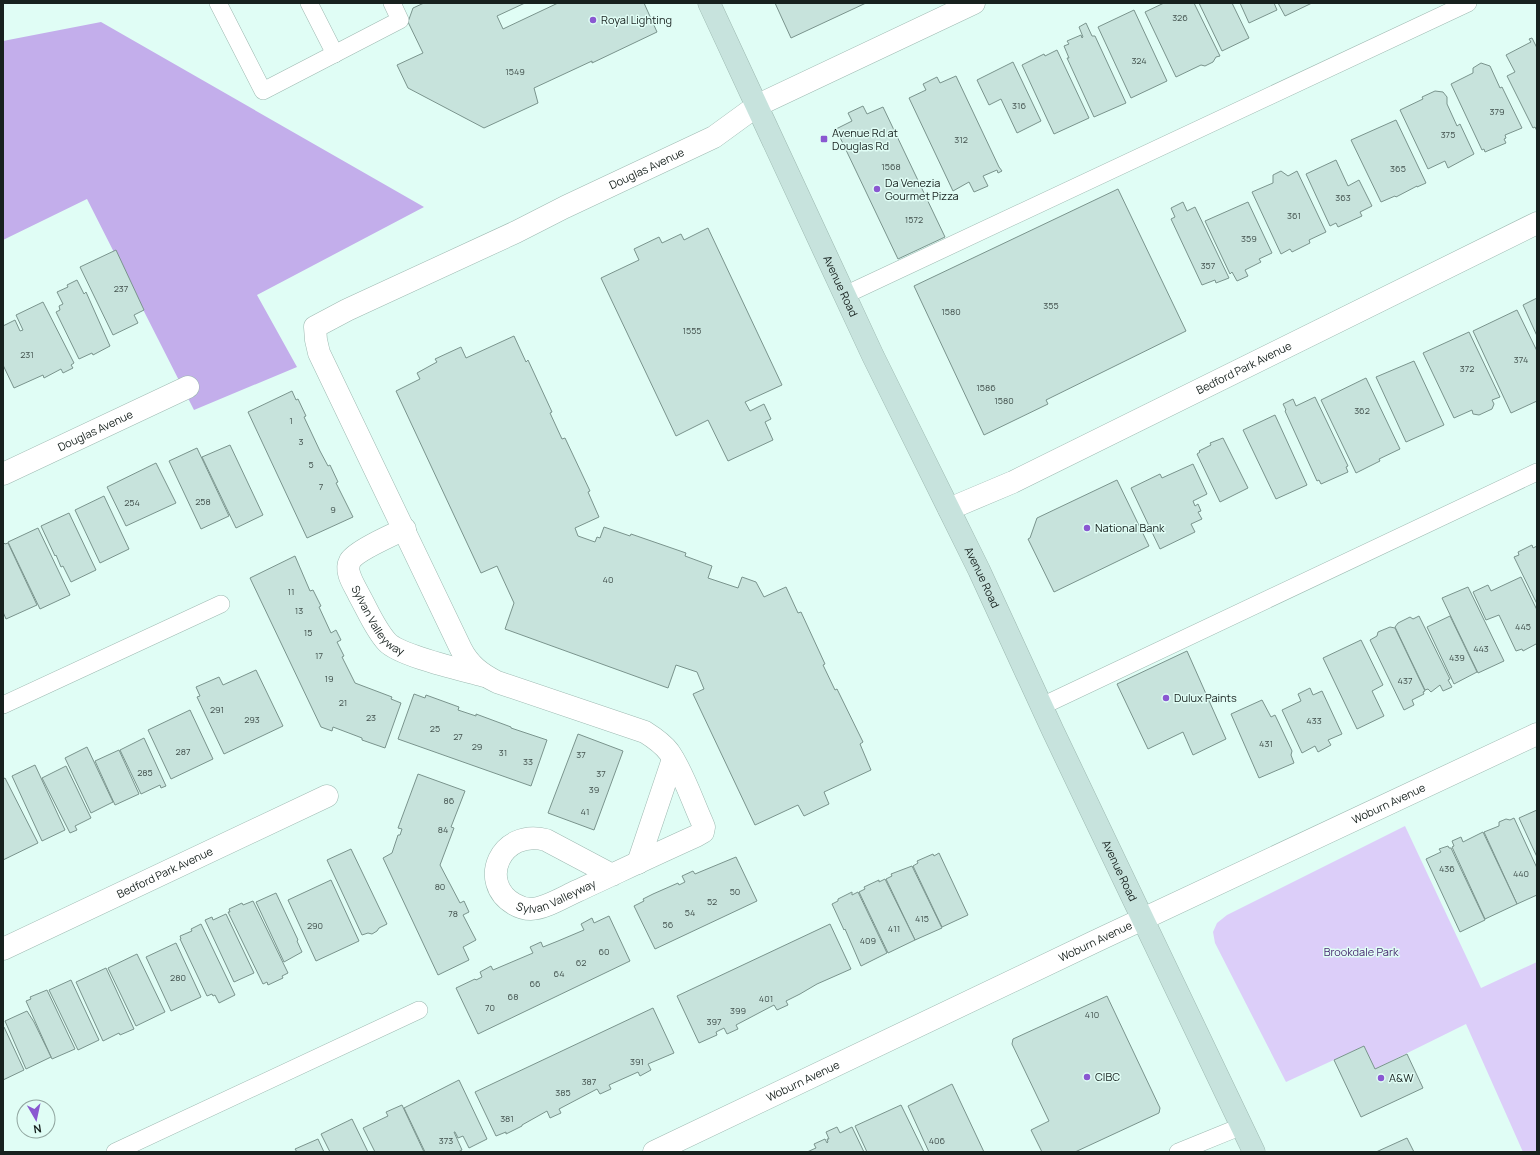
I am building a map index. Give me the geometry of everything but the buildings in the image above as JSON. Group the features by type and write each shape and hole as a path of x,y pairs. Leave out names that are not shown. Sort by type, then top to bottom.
{"main road":[{"name":"Avenue Road","path":"709,3 758,105 873,356 949,509 1254,1152"}],"street":[{"name":"Douglas Avenue","path":"315,327 347,310 516,232 565,207 714,137 758,105 974,3"},
{"name":"Bedford Park Avenue","path":"949,509 1013,482 1537,223"},
{"name":"Sylvan Valleyway","path":"315,327 319,352 463,653 474,667 489,678"},
{"name":"Douglas Avenue","path":"3,474 188,387"},
{"name":"Sylvan Valleyway","path":"405,529 360,553 350,562 349,567 350,578 377,629 388,644 404,653 489,678 645,732 660,743 673,759 704,827 702,832 612,875 547,904 532,909 520,907 507,898 499,886 496,878 496,868 502,854 512,843 528,838 537,838 546,840 612,875"},
{"name":"Woburn Avenue","path":"654,1152 1537,734"},
{"path":"638,863 673,759"},
{"name":"Bedford Park Avenue","path":"3,949 327,796"}],"lane":[{"path":"218,3 263,91 400,20 392,3"},
{"path":"309,3 335,54"},
{"path":"845,295 1468,3"},
{"path":"1042,706 1537,472"},
{"path":"3,705 221,604"},
{"path":"116,1152 419,1010"},
{"path":"1178,1152 1242,1126"}],"green space":[{"name":"Brookdale Park","path":"1405,826 1481,988 1537,962 1537,1152 1523,1152 1466,1024 1375,1069 1364,1046 1286,1082 1215,943 1213,932 1217,923 1227,915"}],"shaded area":[{"path":"101,22 424,207 257,295 297,367 194,410 87,199 3,240 3,41"}],"place":[{"name":"Royal Lighting","path":"593,20"},
{"name":"Avenue Rd at Douglas Rd","path":"824,139"},
{"name":"Da Venezia Gourmet Pizza","path":"877,189"},
{"name":"National Bank","path":"1087,528"},
{"name":"Dulux Paints","path":"1166,698"},
{"name":"CIBC","path":"1087,1077"},
{"name":"A&W","path":"1381,1078"}]}
